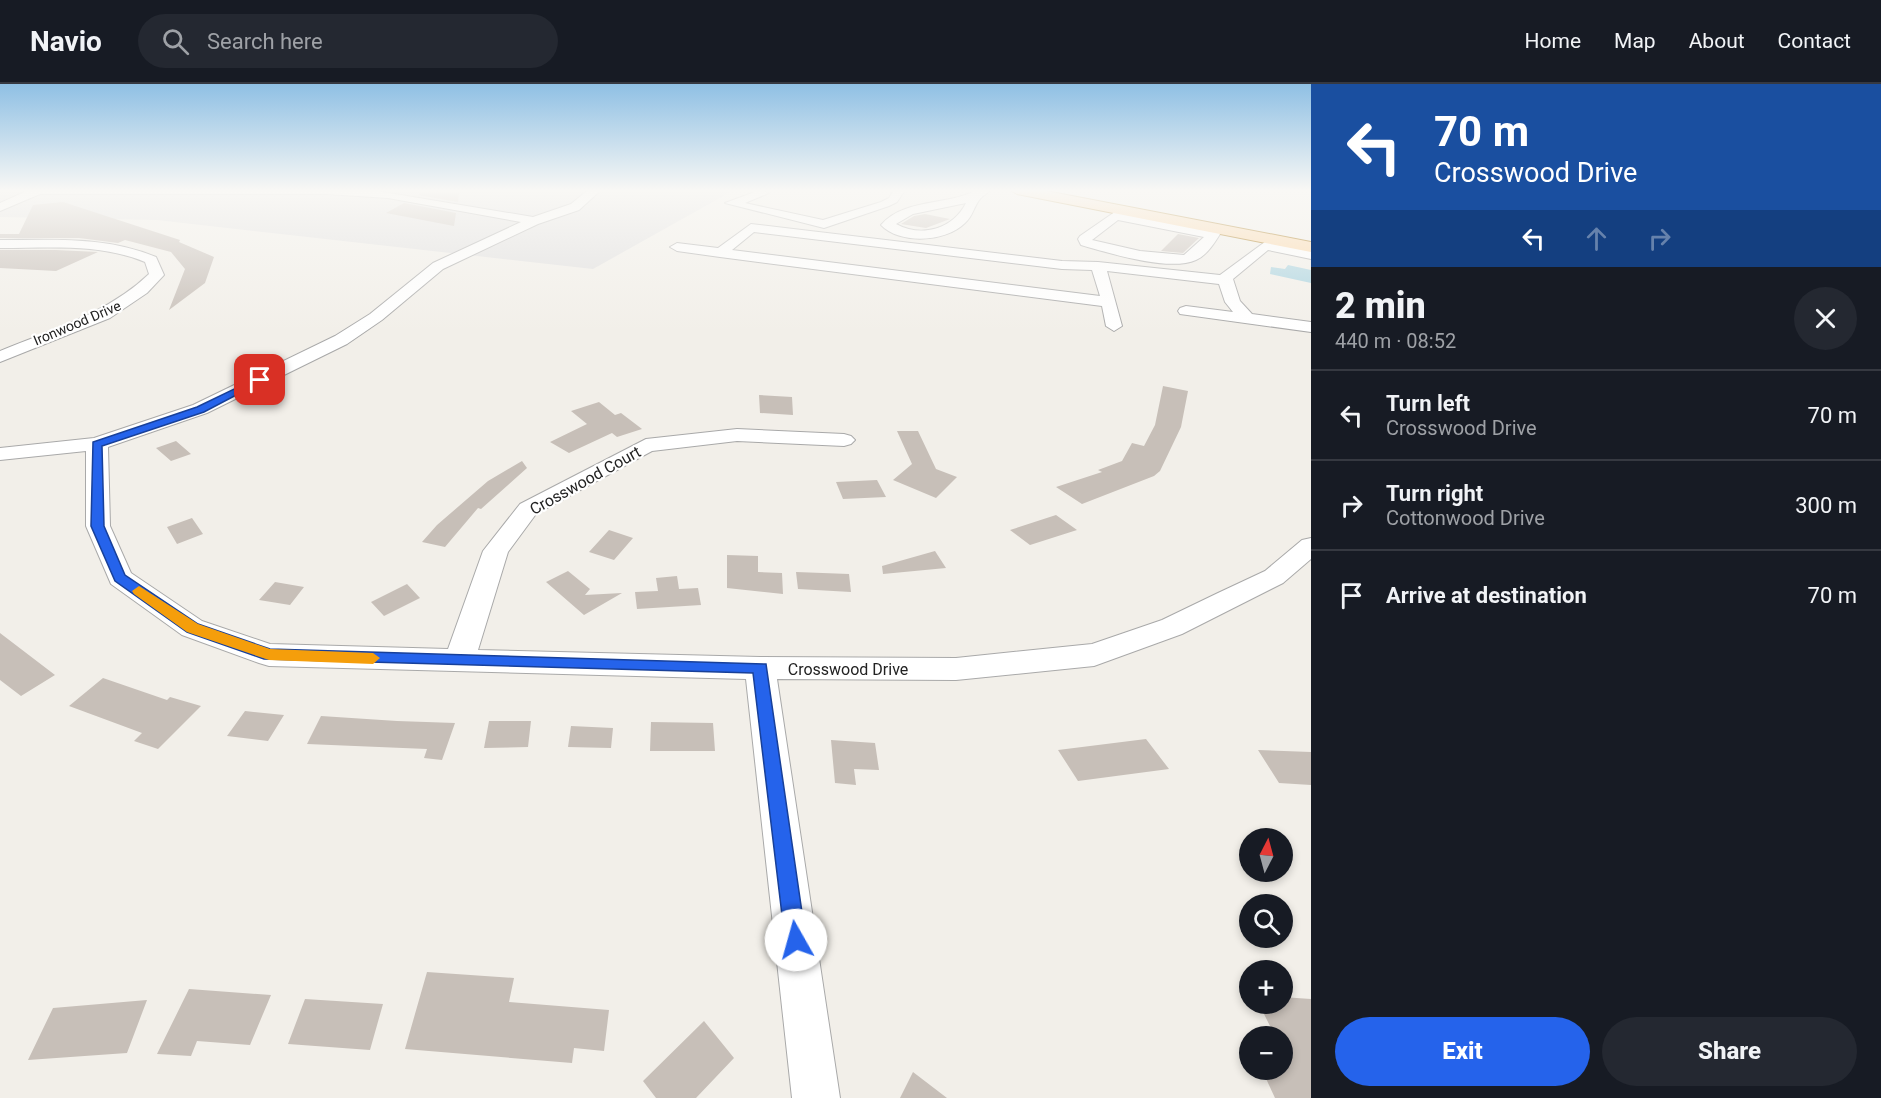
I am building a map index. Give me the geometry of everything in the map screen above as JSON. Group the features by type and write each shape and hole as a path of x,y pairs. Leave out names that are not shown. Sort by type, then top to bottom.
{"main road":[{"path":"1242,237 1311,247"}],"street":[{"path":"0,454 97,444 200,410 341,340 376,318 438,266 499,237"},
{"path":"720,253 739,237"},
{"path":"829,237 1051,264 1098,266 1226,280 1270,243 1311,255"},
{"path":"1087,237 1085,239 1094,244 1117,249 1152,246"},
{"path":"1117,249 1132,237"},
{"path":"1136,237 1186,260 1193,256 1210,237"},
{"name":"Ironwood Drive","path":"0,244 92,246 134,251 151,260 157,275 142,292 112,311 0,357"},
{"path":"677,247 979,292 1109,302"},
{"path":"767,273 778,261"},
{"path":"1098,266 1114,326"},
{"path":"1226,280 1233,302 1246,318"},
{"path":"1233,302 1311,311"},
{"path":"1186,311 1311,327"},
{"path":"0,337 30,344"},
{"name":"Crosswood Court","path":"459,661 496,550 528,509 646,446 695,438 737,435 844,440"},
{"name":"Crosswood Drive","path":"97,444 98,526 120,578 192,628 269,655 760,668 956,669 1094,655 1172,627 1274,577 1311,546"},
{"path":"760,668 816,1098"}],"shaded area":[{"path":"311,237 650,237 593,269"}],"water":[{"path":"1288,265 1311,270 1311,283 1270,274 1271,267 1285,269"}],"building":[{"path":"172,237 214,257 205,283 169,310 185,269 171,252 125,240 118,243 79,238 0,238"},
{"path":"1175,237 1199,238 1183,253 1161,251"},
{"path":"0,250 98,252 56,271 0,268"},
{"path":"1163,386 1188,391 1181,427 1160,471 1154,476 1082,504 1056,487 1102,472 1098,470 1122,461 1132,443 1144,446 1155,425"},
{"path":"759,395 792,397 793,415 760,413"},
{"path":"599,402 615,415 621,413 642,429 617,437 612,433 569,453 550,442 587,424 571,411"},
{"path":"897,431 918,431 936,469 957,477 936,498 893,480 912,464"},
{"path":"176,441 191,454 171,461 156,448"},
{"path":"522,461 527,468 481,509 478,508 445,547 422,542 437,525 488,481"},
{"path":"877,480 886,497 843,499 836,482"},
{"path":"1056,515 1077,530 1030,545 1010,530"},
{"path":"192,518 203,534 177,544 167,527"},
{"path":"609,530 633,538 614,560 589,552"},
{"path":"935,551 946,568 883,574 882,566"},
{"path":"727,555 758,556 758,572 782,573 783,594 727,588"},
{"path":"568,571 590,589 585,595 622,593 584,615 546,582"},
{"path":"796,572 849,574 851,592 798,589"},
{"path":"677,576 679,589 698,588 701,605 637,609 635,592 658,591 656,578"},
{"path":"275,582 304,587 290,605 259,600"},
{"path":"407,584 420,598 384,616 371,602"},
{"path":"0,633 55,675 21,696 0,680"},
{"path":"103,678 167,700 170,697 201,706 158,749 134,741 142,733 69,706"},
{"path":"245,711 284,715 268,741 227,736"},
{"path":"321,716 455,723 442,760 424,758 427,749 307,744"},
{"path":"489,721 531,721 528,747 484,748"},
{"path":"651,722 713,723 715,751 650,751"},
{"path":"571,726 613,728 611,748 568,747"},
{"path":"1146,739 1169,769 1078,781 1058,750"},
{"path":"831,740 875,743 879,770 854,769 856,785 835,783"},
{"path":"1258,750 1311,752 1311,785 1279,783"},
{"path":"427,972 514,978 509,1002 609,1010 604,1051 574,1048 572,1063 405,1049"},
{"path":"189,989 271,995 250,1045 197,1041 191,1056 157,1054"},
{"path":"1293,998 1311,999 1311,1098 1275,1098 1267,1080 1293,1080 1293,1026 1270,1026 1264,1014 1293,1014"},
{"path":"305,999 383,1004 370,1050 288,1044"},
{"path":"147,1000 127,1053 28,1060 53,1008"},
{"path":"704,1021 734,1058 696,1098 656,1098 643,1081"},
{"path":"913,1072 947,1098 900,1098"}],"slow traffic":[{"path":"139,591 192,628 269,655 373,658"}],"route":[{"path":"260,380 200,410 97,444 98,526 120,578 192,628 269,655 760,668 796,940"}]}
